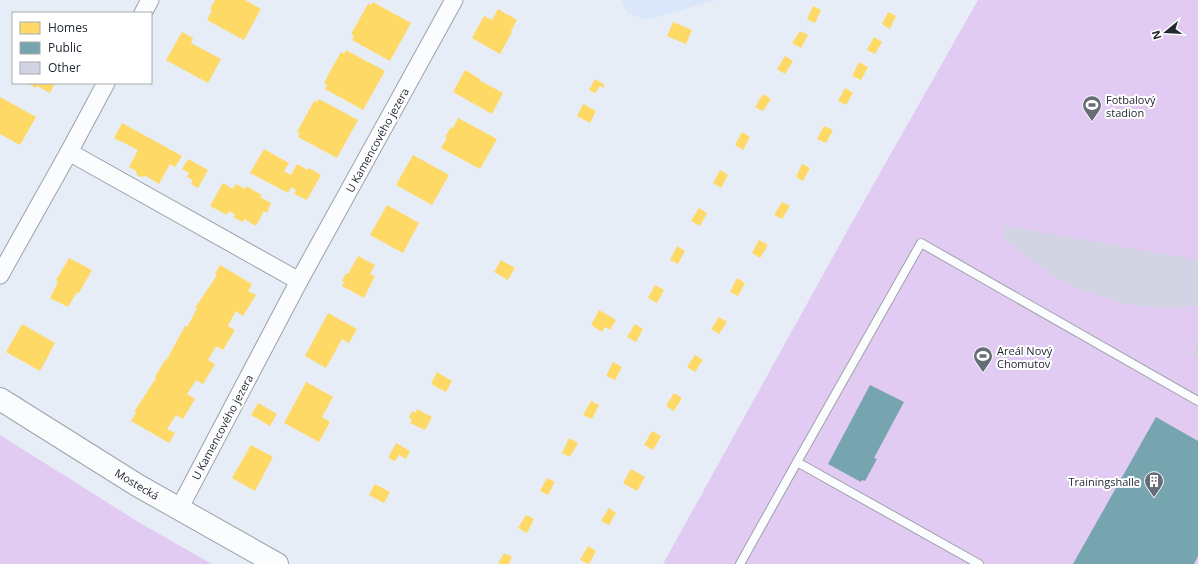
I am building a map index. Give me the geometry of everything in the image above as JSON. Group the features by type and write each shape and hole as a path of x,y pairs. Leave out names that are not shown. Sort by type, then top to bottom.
{"street":[{"path":"144,12 150,0"},
{"name":"U Kamencového jezera","path":"179,509 299,281 454,0"},
{"path":"0,275 105,84"},
{"path":"69,152 299,281"},
{"name":"Mostecká","path":"0,399 137,485 277,564"}],"lane":[{"path":"740,564 921,243 1198,401"},
{"path":"797,462 978,564"}],"shaded area":[{"path":"622,0 716,0 646,20 627,13"},
{"name":"Areál Nový Chomutov","path":"978,0 1198,0 1198,564 663,564 855,217"},
{"path":"0,435 140,523 212,564 0,564"}],"building: Homes":[{"path":"215,0 245,0 261,9 244,40 207,20 212,10 210,9"},
{"path":"373,2 411,23 390,61 352,40 354,36 351,34 368,4 371,5"},
{"path":"813,6 821,10 815,23 807,19"},
{"path":"498,9 517,20 500,54 472,38 484,16 492,20"},
{"path":"888,12 896,16 890,29 882,24"},
{"path":"673,22 692,30 686,44 667,36"},
{"path":"800,31 808,35 801,48 792,43"},
{"path":"182,32 193,38 191,43 221,59 208,83 166,60"},
{"path":"874,37 882,42 875,54 867,50"},
{"path":"346,50 385,71 363,110 325,89 327,85 324,83 332,68 341,52 344,54"},
{"path":"785,56 793,61 785,74 777,69"},
{"path":"859,62 868,67 861,80 852,76"},
{"path":"465,70 480,79 479,80 503,93 492,114 453,92"},
{"path":"595,79 605,85 603,88 600,86 595,93 589,90"},
{"path":"29,84 54,84 50,93 37,86 36,88"},
{"path":"845,88 853,93 846,105 838,101"},
{"path":"763,94 771,99 763,111 755,107"},
{"path":"0,97 36,117 20,145 0,134"},
{"path":"319,99 358,120 337,158 298,137 300,133 297,132 314,101 317,102"},
{"path":"583,104 596,111 590,123 577,116"},
{"path":"458,118 497,139 480,169 441,148 447,138 445,137 451,127 453,128"},
{"path":"122,123 182,156 175,167 170,164 159,184 146,176 141,177 137,175 136,171 129,167 138,150 114,138"},
{"path":"824,126 833,130 826,143 817,139"},
{"path":"742,132 750,137 743,150 735,145"},
{"path":"264,149 289,163 284,171 291,175 297,164 308,170 309,168 321,175 307,200 294,194 296,190 291,187 288,193 250,173"},
{"path":"413,155 449,175 432,205 396,185"},
{"path":"188,159 208,170 198,188 191,184 193,180 187,177 189,173 182,169"},
{"path":"802,164 810,168 803,181 796,177"},
{"path":"720,170 728,175 721,188 713,183"},
{"path":"223,183 233,189 236,184 245,189 246,186 262,195 260,197 271,203 267,213 264,211 256,226 244,219 243,222 233,217 235,214 229,211 227,215 210,206"},
{"path":"782,202 790,206 782,219 774,215"},
{"path":"387,205 419,223 403,253 370,235"},
{"path":"699,208 707,213 700,226 691,221"},
{"path":"759,240 768,245 760,258 752,253"},
{"path":"677,246 685,251 678,264 670,260"},
{"path":"358,256 375,265 370,274 375,276 364,298 342,286 344,282 342,281 346,273 348,274"},
{"path":"69,258 92,270 79,293 77,292 68,307 50,298 58,282 56,280"},
{"path":"501,260 515,268 508,280 494,272"},
{"path":"220,265 252,284 248,291 256,295 243,316 236,311 228,326 235,330 223,350 216,346 208,360 215,364 203,384 196,380 187,394 195,399 183,419 176,415 167,429 175,433 169,443 131,421 136,413 134,412 156,378 155,377 165,360 166,361 185,326 187,327 197,309 195,308 217,275 215,274"},
{"path":"737,278 745,283 738,296 730,292"},
{"path":"655,285 664,290 657,303 648,298"},
{"path":"599,310 616,320 610,330 605,327 602,332 591,325"},
{"path":"328,313 357,329 349,343 342,339 326,368 305,356"},
{"path":"719,317 727,322 719,334 711,329"},
{"path":"22,324 55,343 40,371 6,352"},
{"path":"635,324 643,329 636,342 627,337"},
{"path":"695,355 703,360 695,372 687,367"},
{"path":"613,362 622,367 615,380 606,376"},
{"path":"437,372 452,381 446,392 431,384"},
{"path":"306,382 333,397 322,417 330,422 319,442 284,423"},
{"path":"674,393 682,398 674,411 666,406"},
{"path":"591,401 599,405 592,419 583,415"},
{"path":"258,403 277,414 270,426 251,415"},
{"path":"417,409 432,417 425,430 410,423 412,420 409,417 412,411 416,413"},
{"path":"652,431 661,436 653,450 644,445"},
{"path":"569,438 578,443 570,457 562,453"},
{"path":"396,443 410,451 406,459 399,455 394,461 389,458"},
{"path":"251,445 273,457 255,491 232,478"},
{"path":"631,469 645,477 637,491 623,483"},
{"path":"547,478 555,482 548,495 540,491"},
{"path":"375,484 390,492 384,503 369,495"},
{"path":"609,508 616,513 609,525 601,521"},
{"path":"526,515 534,519 527,533 518,528"},
{"path":"588,546 596,551 589,564 580,560"},
{"path":"504,553 512,557 509,564 498,564"}],"building: Public":[{"path":"870,385 904,402 874,458 877,459 865,481 862,480 861,482 828,464"},
{"name":"Trainingshalle","path":"1156,417 1198,441 1198,556 1194,564 1073,564"}],"building: Other":[{"path":"1005,226 1198,260 1198,306 1164,308 1138,306 1087,292 1063,281 1020,253 1003,237"},
{"path":"1198,343 1198,358 1192,355"}],"place":[{"name":"Fotbalový stadion","path":"1092,122"},
{"name":"Areál Nový Chomutov","path":"983,373"},
{"name":"Trainingshalle","path":"1154,498"}]}
